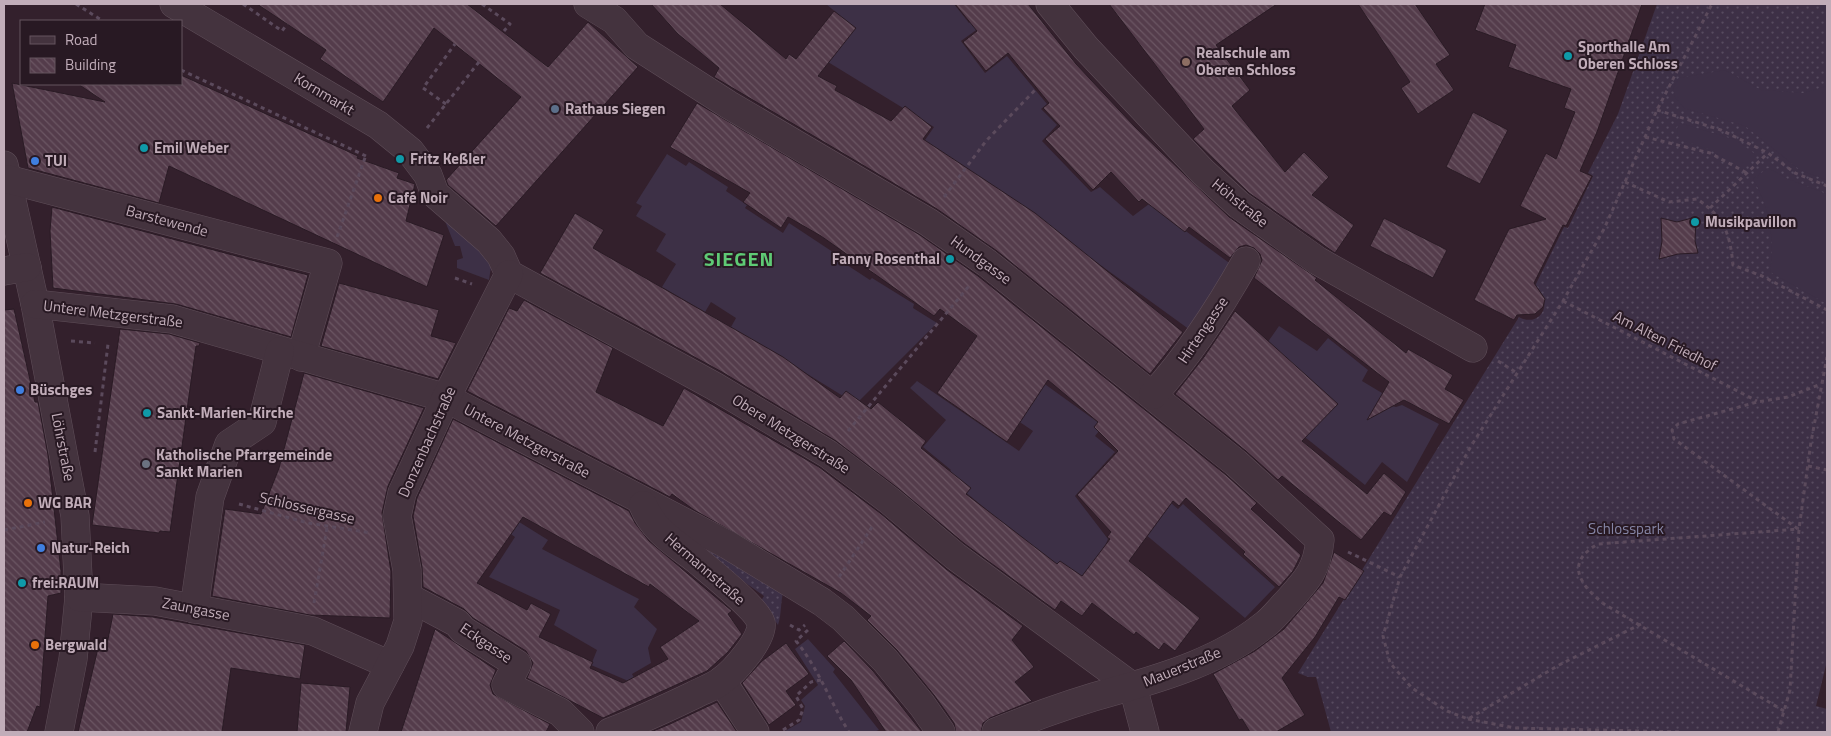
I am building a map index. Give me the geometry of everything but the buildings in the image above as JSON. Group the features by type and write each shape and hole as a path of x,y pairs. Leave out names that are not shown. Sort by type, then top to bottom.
{"street":[{"name":"Kornmarkt","path":"174,4 378,125 410,151 428,175 436,194 453,207 489,241 500,256 509,274"},
{"name":"Hundgasse","path":"588,4 616,12 637,46 720,100 928,222 988,263 1236,463 1318,553"},
{"name":"Höhstraße","path":"1050,4 1086,48 1203,172 1239,205 1318,261 1474,348"},
{"name":"Barstewende","path":"5,172 328,263"},
{"name":"Löhrstraße","path":"5,172 15,269 35,304 75,516 79,597 73,659 59,732"},
{"name":"Hirtengasse","path":"1153,395 1177,369 1215,315 1246,261"},
{"path":"194,609 210,497 229,444 262,422 328,263"},
{"name":"Donzenbachstraße","path":"363,732 370,703 400,646 408,620 407,570 397,516 402,493 446,398 509,274"},
{"name":"Obere Metzgerstraße","path":"509,274 714,386 828,454 890,501 955,556 1133,687"},
{"name":"Untere Metzgerstraße","path":"35,304 172,319 446,398 728,546 826,605 885,660 922,705 941,732"},
{"name":"Hermannstraße","path":"610,732 657,713 722,681 757,642 760,620 725,584 671,542 649,519 642,502"},
{"name":"Mauerstraße","path":"996,732 1032,718 1133,687 1206,661 1264,626 1300,587 1318,553"},
{"name":"Zaungasse","path":"79,597 155,602 312,631 390,665"},
{"name":"Eckgasse","path":"408,597 457,623 463,630 517,664 506,685 560,712 580,732"},
{"path":"722,681 755,732"},
{"path":"1133,687 1145,732"}],"path":[{"path":"76,4 100,20"},
{"path":"243,4 282,31 287,24"},
{"path":"482,4 510,24 504,31"},
{"path":"1681,732 1515,728 1468,719 1447,711 1412,688 1390,663 1383,636 1400,577 1470,446 1563,301 1604,229 1657,110 1712,4"},
{"path":"455,44 423,88 446,104 479,62"},
{"path":"182,70 365,158 328,263"},
{"path":"963,170 1036,89"},
{"path":"1657,110 1721,130 1768,153 1794,173 1827,186"},
{"path":"1645,137 1710,153 1747,173"},
{"path":"1710,208 1768,153"},
{"path":"1625,182 1669,202 1697,200 1710,208 1721,219 1728,234 1733,265 1762,276 1827,310"},
{"path":"848,431 988,263"},
{"name":"Am Alten Friedhof","path":"1563,301 1757,402"},
{"path":"88,342 108,344 94,462"},
{"path":"1778,732 1790,690 1799,529 1827,357"},
{"path":"1799,529 1674,439 1672,433 1674,427 1678,424 1757,402 1788,397 1822,384"},
{"path":"1808,466 1827,470"},
{"name":"Schlossergasse","path":"210,497 327,528 378,534 399,532"},
{"path":"850,732 810,658 796,641 826,605 890,501"},
{"path":"4,530 75,516"},
{"path":"312,631 315,596 327,528"},
{"path":"1784,711 1641,624 1604,604 1588,591 1580,579 1578,568 1581,557 1598,544 1799,529"},
{"path":"1356,556 1400,577"},
{"path":"1468,719 1559,665 1641,624"},
{"path":"779,732 799,720 803,710 796,696 811,682 821,680"}],"green space":[{"path":"826,4 954,4 969,23 977,17 983,25 961,41 985,73 1007,56 1047,104 1041,109 1057,125 1042,141 1091,192 1100,187 1133,216 1149,204 1232,265 1197,335 1030,214 923,143 934,127 828,62 855,28"},
{"name":"Schlosspark","path":"1657,4 1827,4 1827,661 1816,706 1827,709 1827,732 1331,732 1316,677 1308,677 1298,673 1519,317 1526,320 1532,319 1542,313 1544,300 1535,286 1564,227 1568,228 1593,176 1588,173 1618,114"},
{"path":"1725,70 1761,90 1803,93 1827,86 1827,180 1800,170 1745,126 1684,108 1675,97 1673,88 1679,78"},
{"path":"1680,123 1736,140 1755,154 1741,168 1711,150 1684,141 1678,136 1677,128"},
{"path":"667,154 686,166 689,162 728,187 726,191 747,205 745,208 783,233 789,223 848,262 847,265 870,280 872,278 914,304 913,308 937,323 858,402 843,396 731,327 736,318 711,302 705,312 662,287 676,264 656,251 666,234 636,216 642,206 636,203"},
{"path":"1768,168 1788,179 1827,194 1827,304 1770,272 1772,247 1770,224 1764,201 1753,179"},
{"path":"443,216 480,246 491,267 489,280 457,268 457,260 463,258 460,246 455,246"},
{"path":"1279,326 1317,351 1328,338 1368,370 1362,381 1387,396 1392,406 1402,405 1439,424 1407,482 1382,462 1365,485 1262,403 1252,365"},
{"path":"1028,372 1103,426 1095,436 1115,452 1075,496 1108,539 1101,555 1083,578 1063,563 1058,569 946,476 951,470 923,447 946,420 910,388 917,381 1019,451 1033,431 1002,410"},
{"path":"1135,472 1178,509 1183,504 1275,587 1245,618 1126,518"},
{"path":"516,520 548,540 542,549 639,599 634,607 657,629 648,648 651,663 632,674 646,700 626,680 591,665 597,650 554,625 560,610 489,577 515,537 508,532"},
{"path":"684,533 784,589 778,625 761,601 764,596 691,544"},
{"path":"808,639 835,669 833,672 879,730 874,732 783,732 801,722 805,706 801,700 818,685 795,649"}],"place":[{"name":"Sporthalle Am Oberen Schloss","path":"1568,56"},
{"name":"Realschule am Oberen Schloss","path":"1186,62"},
{"name":"Rathaus Siegen","path":"555,109"},
{"name":"Emil Weber","path":"144,148"},
{"name":"Fritz Keßler","path":"400,159"},
{"name":"TUI","path":"35,161"},
{"name":"Café Noir","path":"378,198"},
{"name":"Musikpavillon","path":"1695,222"},
{"name":"Fanny Rosenthal","path":"950,259"},
{"name":"Büschges","path":"20,390"},
{"name":"Sankt-Marien-Kirche","path":"147,413"},
{"name":"Katholische Pfarrgemeinde Sankt Marien","path":"146,464"},
{"name":"WG BAR","path":"28,503"},
{"name":"Natur-Reich","path":"41,548"},
{"name":"frei:RAUM","path":"22,583"},
{"name":"Bergwald","path":"35,645"}],"district":[{"name":"SIEGEN","path":"739,259"}]}
